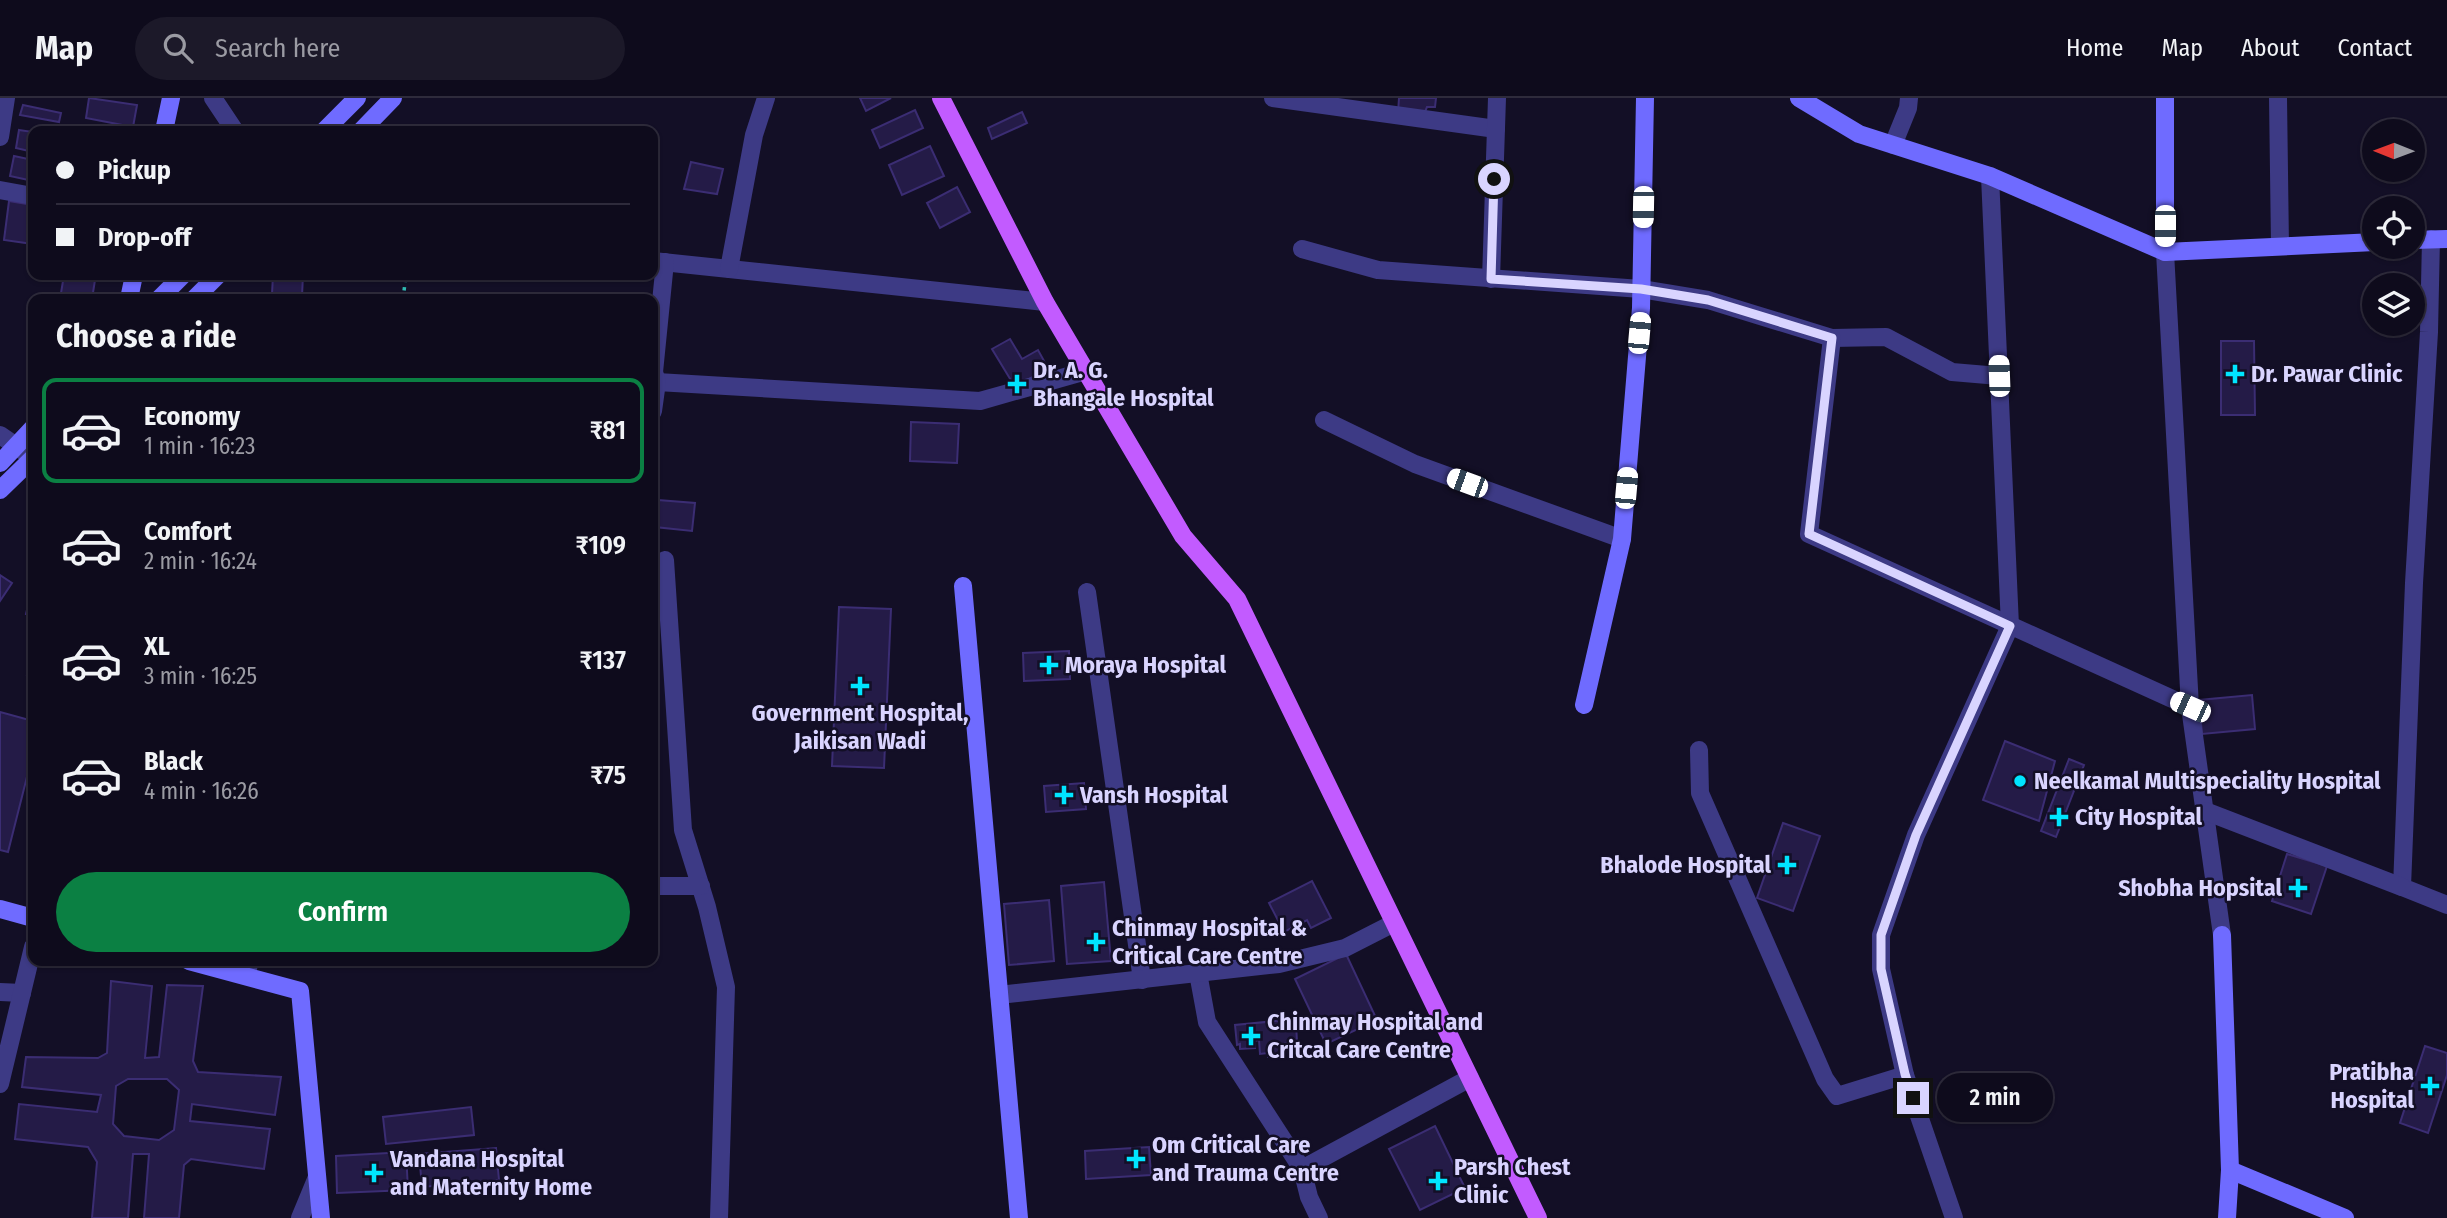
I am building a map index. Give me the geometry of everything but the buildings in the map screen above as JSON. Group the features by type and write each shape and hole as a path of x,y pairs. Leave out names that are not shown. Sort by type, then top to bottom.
{"main road":[{"path":"941,98 1045,302 1183,536 1237,600 1538,1218"}],"street":[{"path":"0,137 6,98"},
{"path":"165,126 171,98"},
{"path":"214,98 232,126"},
{"path":"329,126 357,98"},
{"path":"365,126 393,98"},
{"path":"729,269 754,135 766,98"},
{"path":"1273,98 1496,129"},
{"path":"1491,279 1497,98"},
{"path":"1584,705 1622,539 1641,289 1645,98"},
{"path":"1799,98 1859,134 1990,176 2165,252 2362,243"},
{"path":"1893,145 1908,108 1909,98"},
{"path":"2165,98 2165,252 2190,707 2222,935 2230,1170 2227,1218"},
{"path":"2278,98 2280,246"},
{"path":"1954,1218 1905,1074 1881,969 1881,935 1916,835 2010,626 1990,176"},
{"path":"0,190 28,195"},
{"path":"2402,887 2414,583 2429,332 2430,239"},
{"path":"1302,249 1378,270 1641,289 1708,300 1832,338 1886,337 1952,372 1999,376"},
{"path":"658,294 659,261 1045,302"},
{"path":"164,294 178,280"},
{"path":"199,294 213,280"},
{"path":"1832,338 1809,534 2190,707"},
{"path":"658,382 980,401 1086,371"},
{"path":"1324,420 1415,464 1622,539"},
{"path":"0,463 28,433"},
{"path":"0,435 28,454"},
{"path":"0,490 28,463"},
{"path":"665,561 683,830 701,887 726,987 719,1218"},
{"path":"963,586 1019,1218"},
{"path":"1087,592 1142,980"},
{"path":"1699,750 1700,793 1825,1079 1837,1096 1905,1074"},
{"path":"2205,811 2447,905"},
{"path":"658,886 701,887"},
{"path":"0,909 28,917"},
{"path":"999,995 1279,964 1345,948 1394,923"},
{"path":"0,1084 28,966"},
{"path":"228,966 252,969 300,991 321,1218"},
{"path":"1198,973 1207,1022 1302,1169 1309,1197 1319,1218"},
{"path":"0,992 22,993"},
{"path":"1302,1169 1470,1078"},
{"path":"2230,1170 2345,1218"},
{"path":"300,1218 317,1177"}],"place":[{"name":"Dr. Pawar Clinic","path":"2235,374"},
{"name":"Dr. A. G. Bhangale Hospital","path":"1017,384"},
{"name":"Moraya Hospital","path":"1049,665"},
{"name":"Government Hospital, Jaikisan Wadi","path":"860,686"},
{"name":"Neelkamal Multispeciality Hospital","path":"2020,781"},
{"name":"Vansh Hospital","path":"1064,795"},
{"name":"City Hospital","path":"2059,817"},
{"name":"Bhalode Hospital","path":"1787,865"},
{"name":"Shobha Hopsital","path":"2298,888"},
{"name":"Chinmay Hospital & Critical Care Centre","path":"1096,942"},
{"name":"Chinmay Hospital and Critcal Care Centre","path":"1251,1036"},
{"name":"Pratibha Hospital","path":"2430,1086"},
{"name":"Om Critical Care and Trauma Centre","path":"1136,1159"},
{"name":"Vandana Hospital and Maternity Home","path":"374,1173"},
{"name":"Parsh Chest Clinic","path":"1438,1181"}],"route":[{"path":"1494,179 1491,279 1641,289 1708,300 1832,338 1809,534 2010,626 1916,835 1881,935 1881,969 1913,1098"}]}
